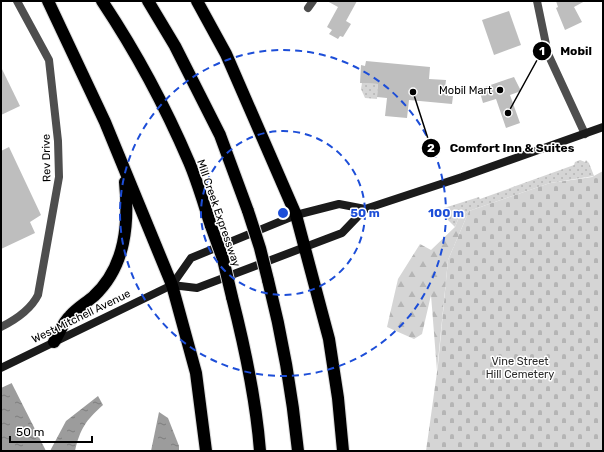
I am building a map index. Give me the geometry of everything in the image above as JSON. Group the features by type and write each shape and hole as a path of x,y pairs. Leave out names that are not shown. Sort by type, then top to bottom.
{"highway":[{"path":"48,1 105,122 172,285 196,373 206,451"},
{"name":"Mill Creek Expressway","path":"102,1 138,59 165,110 190,163 223,260 244,344 260,451"},
{"path":"148,1 175,46 220,135 248,211 260,248 284,342 298,451"},
{"path":"197,1 226,54 296,215 329,339 338,398 343,451"},
{"path":"54,342 69,317 94,296 107,282 116,264 125,239 128,211 124,170"}],"main road":[{"name":"West Mitchell Avenue","path":"172,285 197,288 342,233 365,209 603,127"},
{"name":"West Mitchell Avenue","path":"1,368 172,285 191,258 296,215 339,204 365,209"}],"street":[{"name":"Rev Drive","path":"1,327 11,322 34,303 38,295 60,177 49,60 17,1"},
{"path":"537,1 548,54 585,134"}],"green space":[{"path":"362,83 378,84 377,99 365,98 361,89"},
{"path":"580,160 585,162 586,160 589,163 594,176 550,183 469,211 459,217 455,227 447,219 444,208 479,197 480,199 574,165 575,162"},
{"name":"Vine Street Hill Cemetery","path":"603,171 603,451 426,451 438,365 448,260 469,211 550,183 592,177"},
{"path":"469,211 448,260 437,371 431,295 422,334 414,339 387,327 398,279 420,244 431,250 455,227 459,217"}],"water":[{"path":"1,362 46,451 1,451"},
{"path":"98,396 103,405 84,425 75,451 50,451 66,421"},
{"path":"159,412 168,418 179,446 179,451 151,451"}],"pier":[{"path":"1,360 14,382 1,388"}],"building":[{"path":"327,1 357,1 346,21 351,24 343,37 340,36 338,39 329,34 332,30 327,27 338,7"},
{"path":"556,1 585,1 574,7 582,22 565,30 556,8 558,7"},
{"path":"509,11 521,45 494,55 482,20"},
{"path":"366,61 430,67 429,79 446,80 445,88 449,88 448,96 453,96 452,104 409,100 407,118 385,116 387,98 377,97 378,84 360,83 361,65 365,66"},
{"path":"1,67 20,106 1,115"},
{"path":"514,77 521,91 510,95 520,123 506,128 496,99 483,103 479,89"},
{"path":"9,147 41,215 30,222 35,233 1,249 1,151"}],"place":[{"name":"Mobil Mart","path":"500,90"},
{"name":"Comfort Inn & Suites","path":"413,92"},
{"name":"Mobil","path":"508,113"}]}
